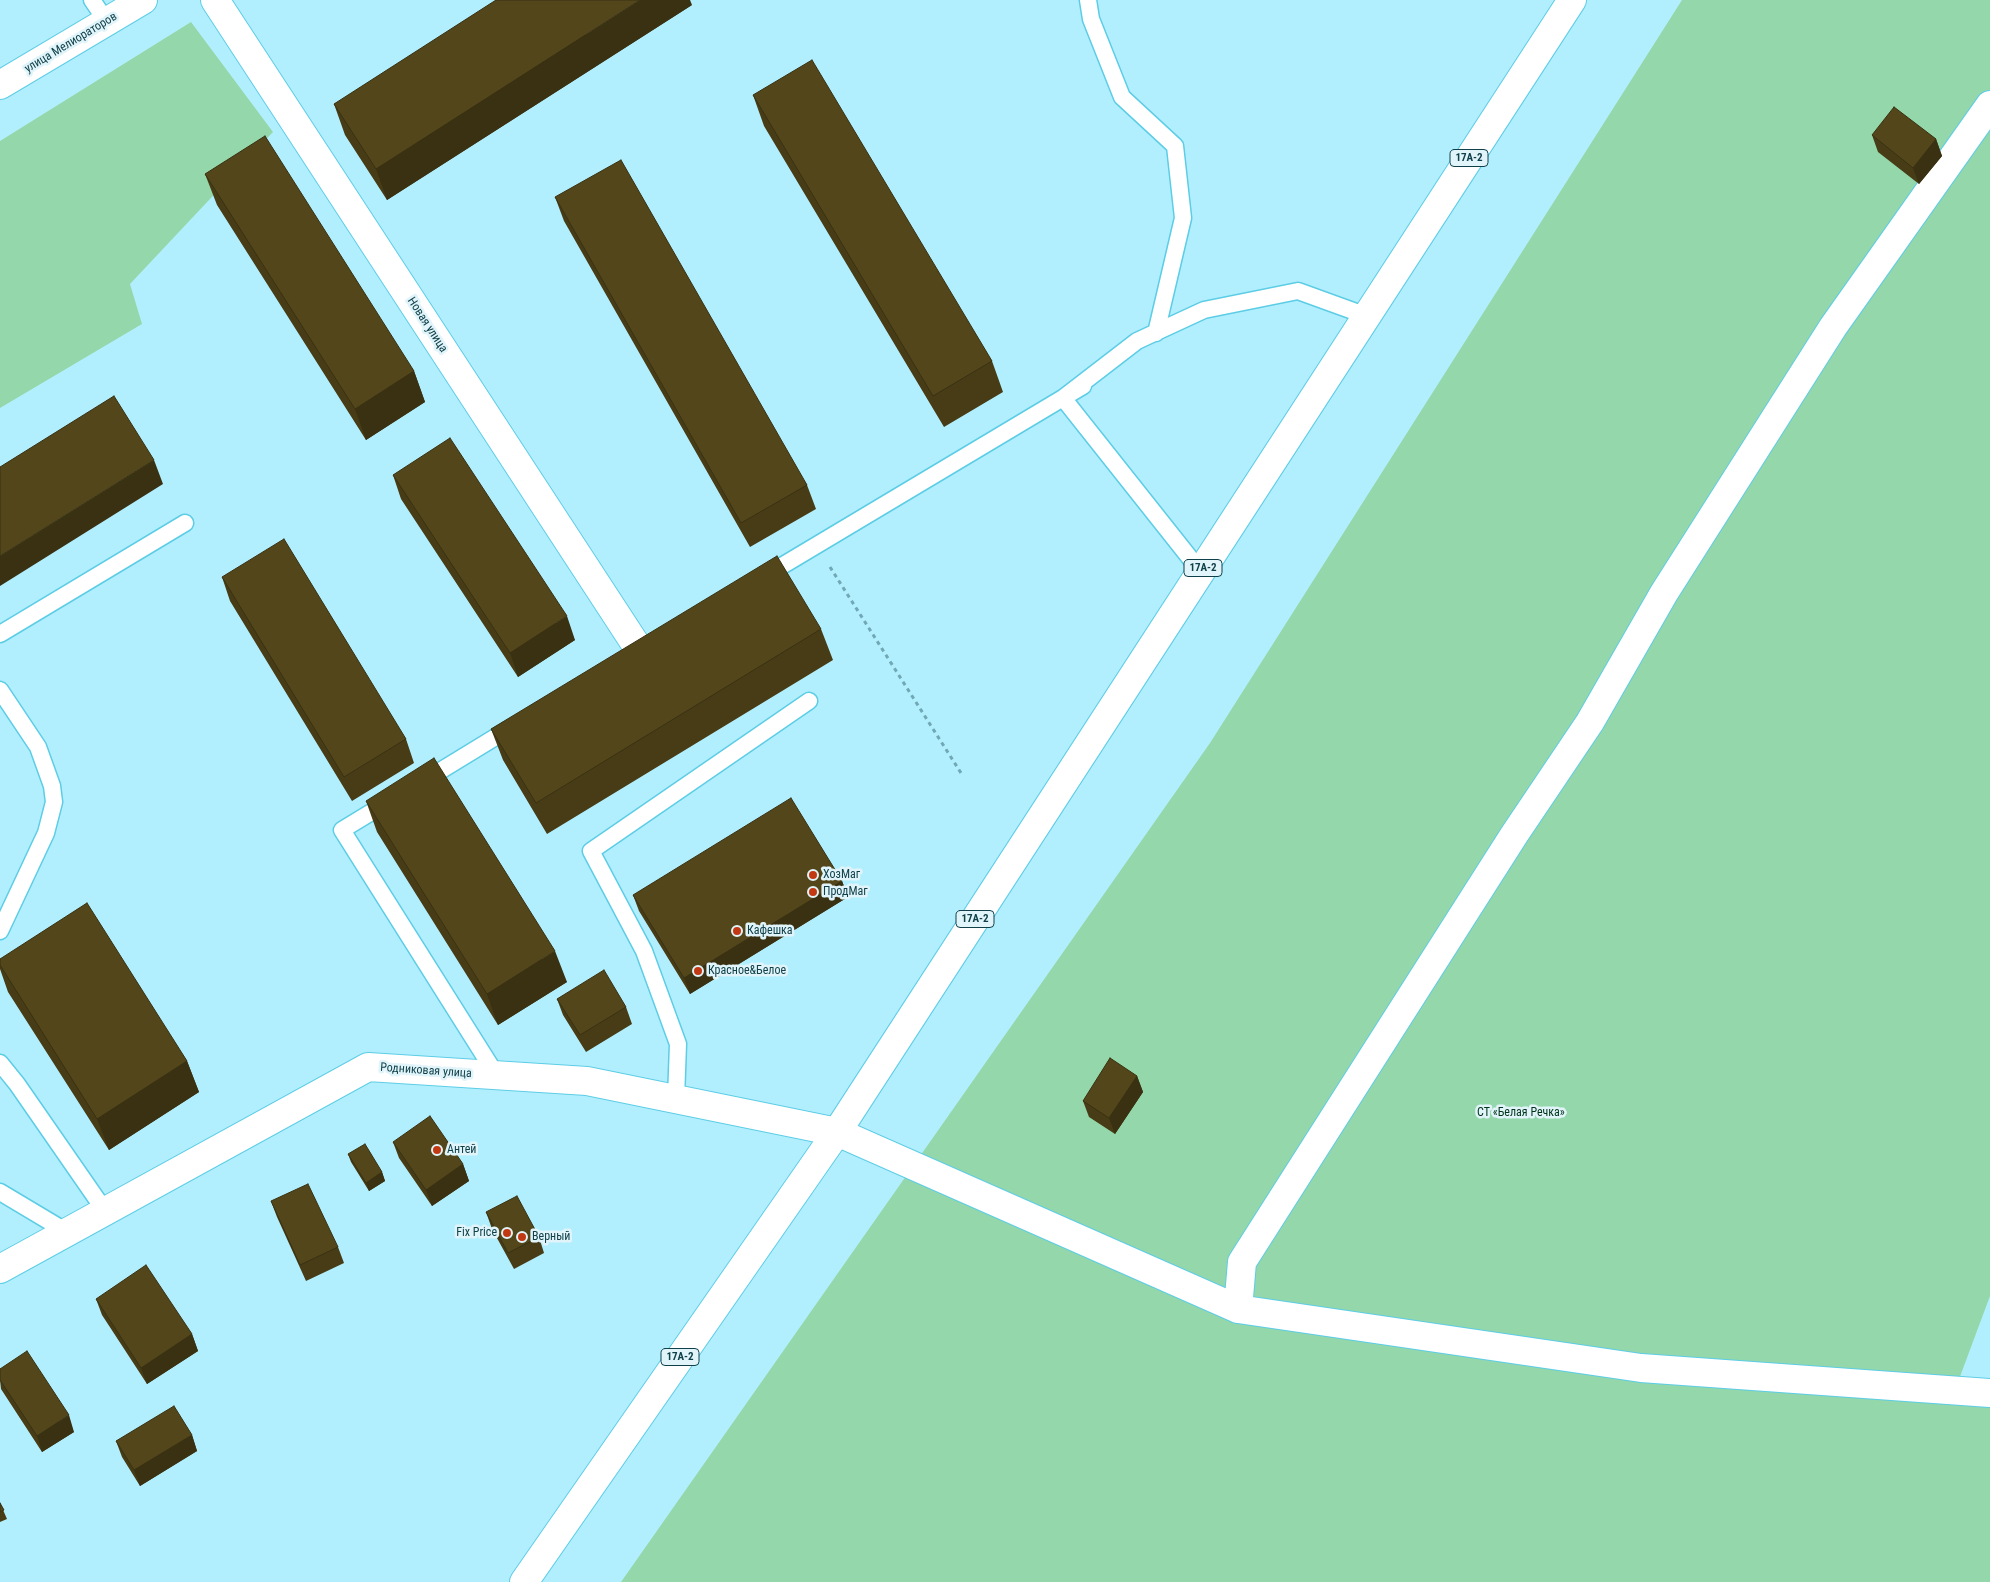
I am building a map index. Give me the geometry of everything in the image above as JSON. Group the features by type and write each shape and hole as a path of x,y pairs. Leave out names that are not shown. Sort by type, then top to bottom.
{"street":[{"name":"улица Мелиораторов","path":"0,85 99,11 143,0"},
{"name":"Новая улица","path":"215,0 640,651"},
{"name":"17А-2","path":"524,1582 837,1132 1572,0"},
{"path":"1238,1309 1242,1262 1514,835 1590,722 1664,593 1833,327 1990,105"},
{"name":"Родниковая улица","path":"0,1269 368,1067 587,1081 837,1132 1238,1309 1641,1368 1990,1393"}],"lane":[{"path":"1088,0 1091,19 1122,97 1175,146 1183,218 1156,333"},
{"path":"1063,398 1138,341 1204,310 1298,291 1367,316"},
{"path":"749,586 1083,386"},
{"path":"1063,398 1201,572"},
{"path":"0,634 185,523"},
{"path":"0,690 38,747 52,786 54,802 46,833 0,931"},
{"path":"676,1099 678,1044 644,951 591,851 809,701"},
{"path":"498,1076 342,830 529,717"},
{"path":"0,1063 17,1084 105,1211"},
{"path":"0,1192 67,1232"}],"path":[{"path":"816,546 961,773"}],"green space":[{"name":"СТ «Белая Речка»","path":"1682,0 1990,0 1990,1296 1952,1398 1990,1407 1990,1582 621,1582 1210,743"},
{"path":"191,22 273,132 130,284 142,324 0,408 0,141"}],"building":[{"path":"496,0 640,0 376,169 334,104"},
{"path":"812,60 992,361 933,396 753,95"},
{"path":"1894,107 1936,139 1913,168 1872,135"},
{"path":"265,136 414,371 355,409 205,174"},
{"path":"621,160 807,485 741,523 555,197"},
{"path":"114,396 154,460 0,556 0,467"},
{"path":"450,438 567,616 510,653 393,475"},
{"path":"284,539 406,739 344,777 222,577"},
{"path":"777,556 821,629 536,803 491,729"},
{"path":"434,758 555,951 487,994 366,801"},
{"path":"791,798 842,881 684,978 633,895"},
{"path":"87,903 187,1061 97,1119 0,965 0,959"},
{"path":"604,970 626,1007 580,1035 557,999"},
{"path":"1110,1058 1137,1076 1109,1118 1083,1101"},
{"path":"430,1116 463,1164 426,1190 393,1142"},
{"path":"365,1144 382,1172 366,1183 348,1154"},
{"path":"308,1184 338,1247 300,1265 271,1201"},
{"path":"517,1196 539,1237 508,1253 486,1212"},
{"path":"146,1265 192,1334 141,1368 96,1299"},
{"path":"27,1351 69,1415 37,1436 0,1380 0,1369"},
{"path":"174,1406 192,1435 134,1470 116,1441"},
{"path":"0,1503 4,1510 0,1512"}],"place":[{"name":"ХозМаг","path":"813,875"},
{"name":"ПродМаг","path":"813,892"},
{"name":"Кафешка","path":"737,931"},
{"name":"Красное&Белое","path":"698,971"},
{"name":"Антей","path":"437,1150"},
{"name":"Fix Price","path":"507,1233"},
{"name":"Верный","path":"522,1237"}]}
